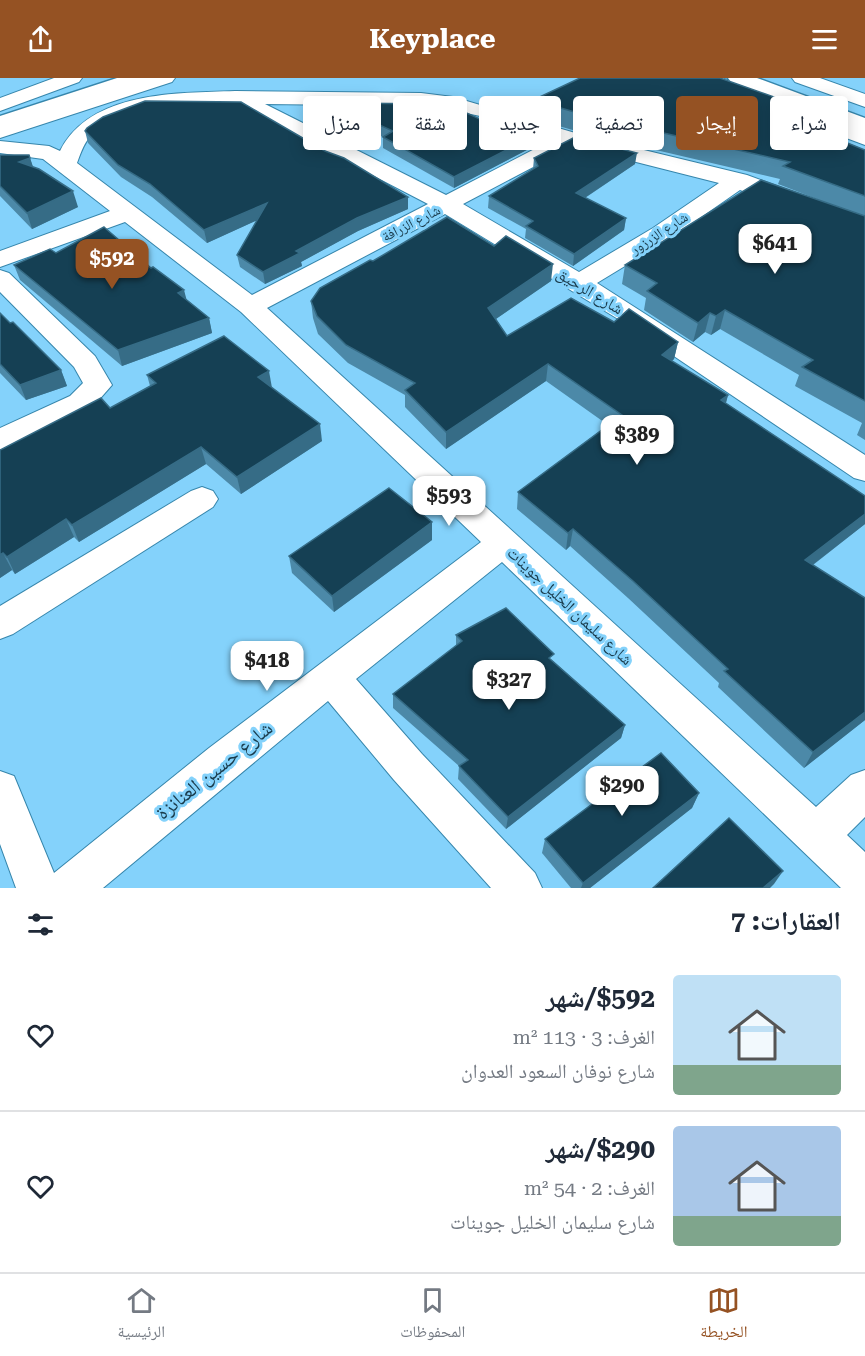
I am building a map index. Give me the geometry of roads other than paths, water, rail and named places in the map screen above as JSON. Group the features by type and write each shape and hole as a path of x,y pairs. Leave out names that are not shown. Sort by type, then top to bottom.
{"main road":[{"path":"0,106 103,78"},
{"path":"0,123 138,78"},
{"path":"738,78 865,126"},
{"path":"769,78 865,114"}],"street":[{"path":"0,88 41,93 72,78"},
{"path":"0,132 165,78"},
{"path":"704,78 865,139"},
{"path":"802,78 865,101"},
{"name":"شارع الرحيق","path":"239,99 354,156 578,284 703,361 865,470"},
{"path":"0,147 57,159 71,149 85,130 128,110 176,100 445,101 571,139 739,180 802,200 865,228"},
{"path":"41,119 57,159"},
{"name":"شارع الزرافة","path":"250,306 571,139"},
{"name":"شارع سليمان الخليل جوينات","path":"57,159 250,306 865,881"},
{"name":"شارع الزرزور","path":"578,284 662,233 739,180"},
{"path":"0,260 128,213"},
{"path":"0,278 85,362 98,385 80,402 0,441"},
{"path":"0,624 202,500"},
{"name":"شارع حسين العنانزة","path":"69,888 331,677 503,543"},
{"path":"331,677 408,767 520,888"},
{"path":"816,836 865,789"},
{"path":"0,790 38,888"}]}
